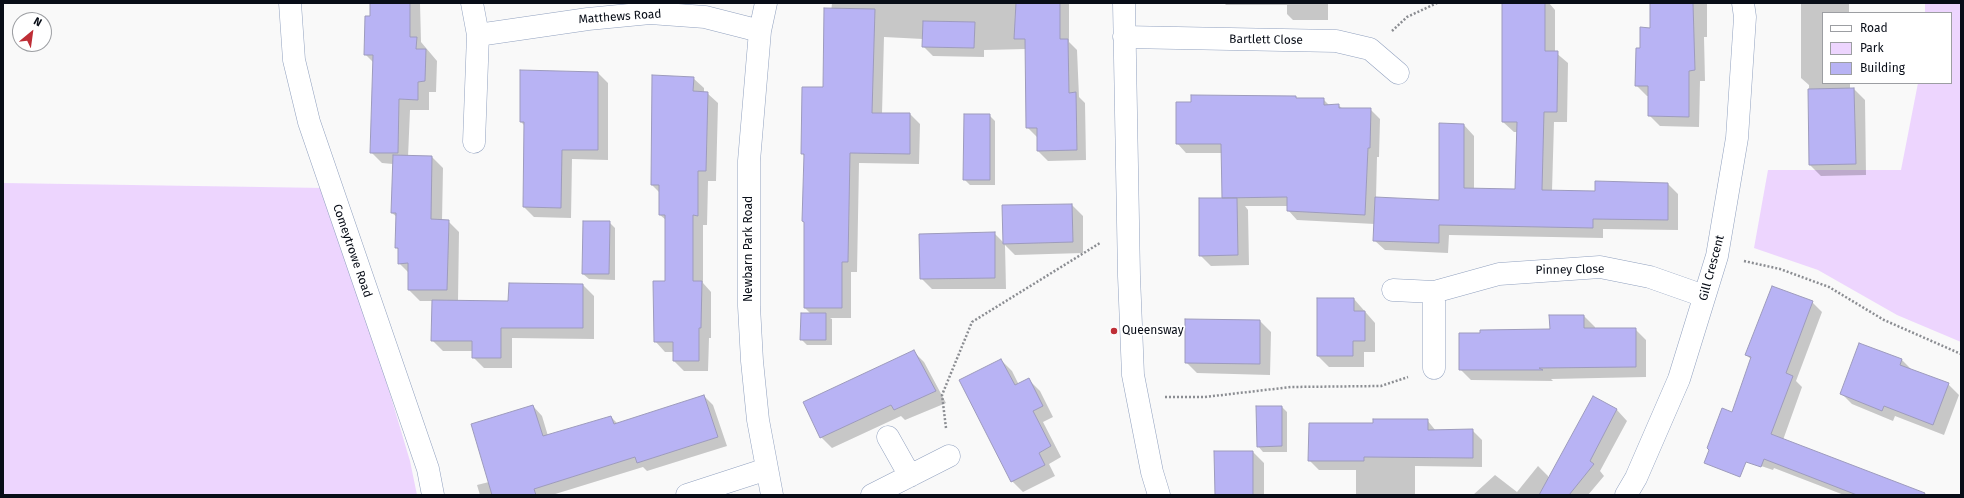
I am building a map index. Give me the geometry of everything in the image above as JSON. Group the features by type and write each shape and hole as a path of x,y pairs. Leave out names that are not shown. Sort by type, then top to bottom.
{"street":[{"name":"Comeytrowe Road","path":"290,3 294,60 308,122 428,469 433,495"},
{"path":"472,3 478,35 474,142"},
{"name":"Newbarn Park Road","path":"766,3 760,31 749,161 749,306 752,361 758,420 772,495"},
{"path":"1124,3 1128,241 1133,374 1152,472 1159,495"},
{"name":"Gill Crescent","path":"1626,495 1636,478 1679,379 1717,256 1738,138 1745,17 1744,3"},
{"name":"Matthews Road","path":"478,35 588,18 650,13 705,16 760,31"},
{"name":"Bartlett Close","path":"1124,38 1336,41 1370,49 1398,73"},
{"name":"Pinney Close","path":"1393,290 1434,292 1499,274 1600,267 1650,277 1704,296"},
{"path":"1434,292 1434,368"},
{"path":"888,437 910,476"},
{"path":"872,495 950,456"},
{"path":"687,495 767,469"}],"path":[{"path":"1370,49 1407,17 1437,3"},
{"path":"950,456 942,395 972,322 1104,240 1128,241"},
{"path":"1717,256 1780,269 1830,287 1884,320 1961,354"},
{"path":"1137,396 1205,397 1290,386 1381,386 1434,368"}],"green space":[{"path":"1925,3 1961,3 1961,342 1897,315 1818,270 1754,248 1768,170 1901,170 1918,84 1952,84 1952,12 1925,12"},
{"path":"3,183 325,188 374,340 410,461 417,495 3,495"}],"building":[{"path":"370,3 410,3 410,37 417,37 416,49 426,49 425,81 418,82 418,100 399,99 398,153 370,153 373,55 364,55 365,16 370,16"},
{"path":"1016,3 1060,3 1060,39 1068,39 1069,93 1076,92 1077,150 1037,151 1037,128 1026,128 1025,39 1014,39"},
{"path":"1502,3 1545,3 1545,51 1558,51 1557,112 1544,112 1542,190 1595,191 1595,181 1668,183 1668,220 1593,219 1593,228 1439,225 1439,243 1373,241 1375,197 1439,200 1439,123 1464,124 1464,188 1515,189 1517,122 1502,122"},
{"path":"1650,3 1693,3 1695,70 1689,71 1689,117 1648,116 1648,86 1635,86 1636,48 1640,48 1640,27 1650,28"},
{"path":"824,8 875,9 872,113 910,113 910,154 850,153 848,262 842,262 842,308 804,308 804,222 802,221 804,154 801,154 802,87 823,87"},
{"path":"923,21 975,22 974,48 922,47"},
{"path":"520,70 598,72 598,150 562,150 561,208 523,207 524,122 520,122"},
{"path":"652,75 694,77 693,91 708,92 706,171 698,171 698,216 693,215 693,281 702,281 701,328 699,328 699,361 673,361 673,342 654,342 653,281 665,281 665,215 659,215 659,185 651,185"},
{"path":"1854,88 1856,164 1809,165 1808,89"},
{"path":"1191,95 1296,96 1296,98 1324,98 1324,105 1339,104 1339,108 1371,108 1370,148 1368,148 1365,215 1287,211 1287,197 1222,198 1221,144 1176,144 1176,102 1191,102"},
{"path":"964,114 990,114 990,180 963,180"},
{"path":"393,155 432,156 431,219 449,220 447,290 408,290 408,263 398,264 398,248 395,248 396,213 391,213"},
{"path":"1199,198 1237,198 1238,255 1199,256"},
{"path":"1072,204 1073,242 1003,244 1002,205"},
{"path":"583,221 610,221 609,274 582,274"},
{"path":"995,232 995,278 920,279 919,234"},
{"path":"509,283 583,284 583,328 501,328 501,358 472,358 472,341 431,341 432,300 508,301"},
{"path":"1772,286 1813,301 1786,373 1793,376 1771,434 1925,493 1924,495 1857,495 1764,459 1761,467 1746,462 1740,477 1704,463 1709,450 1707,448 1722,408 1732,412 1751,357 1745,355"},
{"path":"1317,298 1354,298 1354,311 1365,311 1365,341 1353,341 1353,356 1317,356"},
{"path":"801,313 826,313 826,340 800,340"},
{"path":"1549,315 1584,315 1584,328 1636,328 1636,367 1539,368 1543,370 1459,370 1459,333 1480,333 1480,330 1550,329"},
{"path":"1185,319 1260,320 1260,364 1185,363"},
{"path":"1859,343 1902,359 1900,365 1949,383 1933,425 1884,406 1882,411 1840,394"},
{"path":"914,350 936,391 894,410 891,405 820,438 803,402"},
{"path":"1001,359 1015,385 1029,378 1043,406 1033,411 1051,446 1039,453 1045,465 1011,482 959,380"},
{"path":"704,395 718,437 637,463 635,457 534,489 536,495 492,495 471,424 533,405 543,436 611,416 614,424"},
{"path":"1593,396 1617,409 1590,461 1594,464 1569,495 1539,495"},
{"path":"1256,406 1282,406 1282,446 1257,447"},
{"path":"1373,419 1428,419 1428,430 1473,429 1473,458 1364,457 1364,461 1308,461 1309,423 1373,423"},
{"path":"1214,451 1253,451 1253,495 1215,495"}],"place":[{"name":"Queensway","path":"1114,331"}]}
